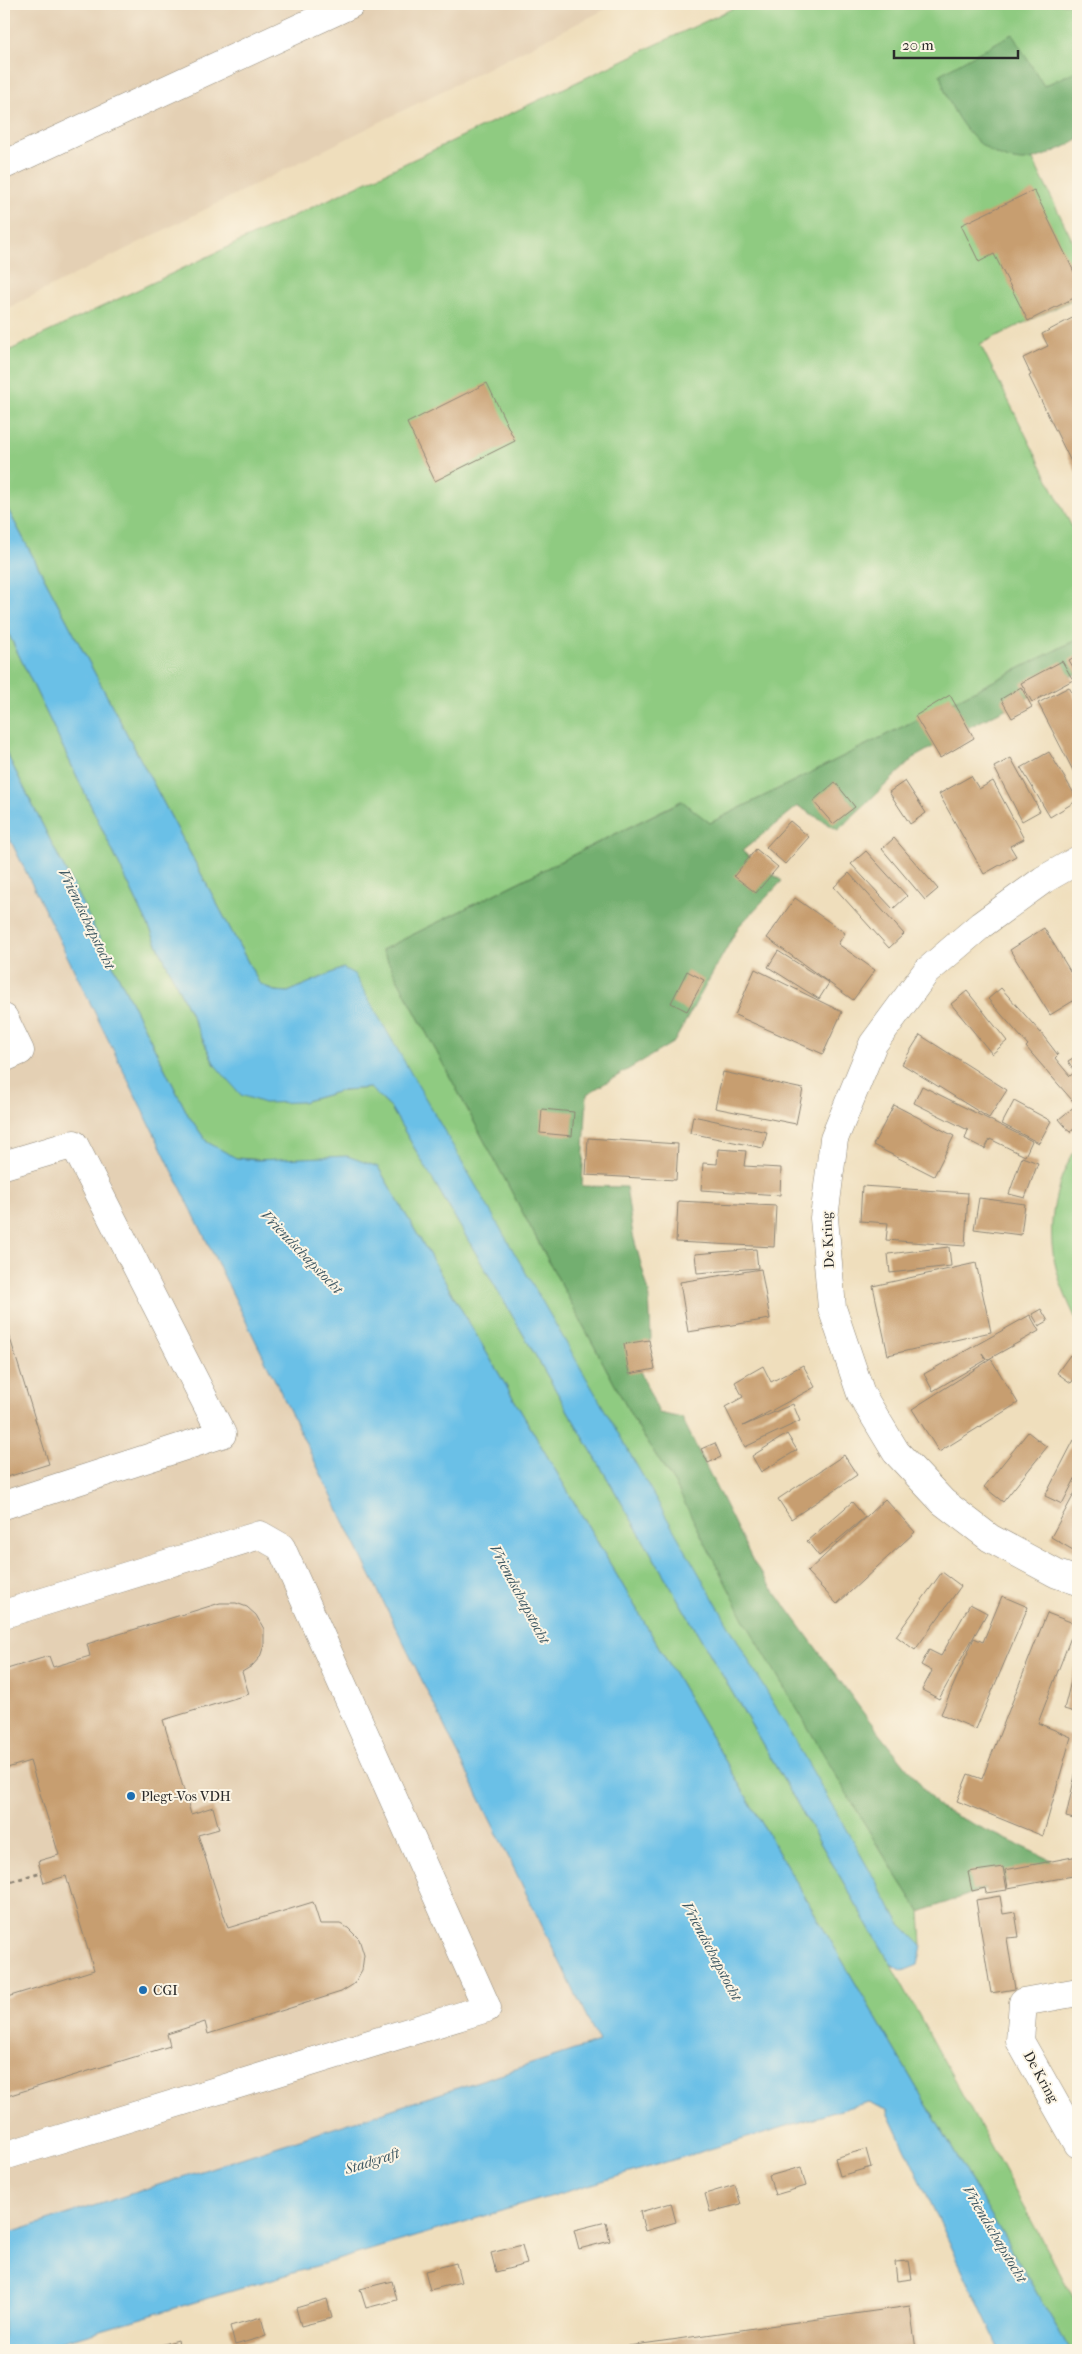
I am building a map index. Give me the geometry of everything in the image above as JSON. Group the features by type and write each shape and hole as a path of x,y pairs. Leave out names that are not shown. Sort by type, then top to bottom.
{"street":[{"path":"4,165 352,4"},
{"name":"De Kring","path":"1078,860 1043,880 981,925 926,972 873,1044 834,1139 824,1218 832,1308 861,1394 896,1452 943,1502 990,1538 1057,1574 1078,1581"},
{"path":"4,1018 20,1051 4,1058"},
{"path":"4,1165 74,1144 222,1434 4,1505"},
{"path":"4,1614 260,1535 281,1547 488,2008 4,2156"},
{"name":"De Kring","path":"1078,1992 1022,2002 1020,2041 1078,2144"}],"path":[{"path":"4,1884 41,1872"}],"shaded area":[{"path":"4,4 616,4 4,310"},
{"path":"4,827 599,2042 4,2235"}],"green space":[{"path":"742,4 1078,4 1078,70 1044,86 1022,161 1032,158 1078,252 1078,297 980,344 1078,539 1078,639 710,823 681,801 382,950 637,1426 676,1486 876,1843 920,1912 922,1946 901,1925 343,968 288,992 274,991 259,983 4,502 4,353"},
{"path":"1012,34 1044,86 1078,70 1078,140 1050,153 1026,161 1006,158 991,151 967,131 950,103 940,74"},
{"path":"4,624 215,1065 302,1102 344,1090 370,1088 391,1108 891,1964 1078,2306 1078,2350 1070,2350 378,1167 235,1158 207,1142 188,1115 4,748"},
{"path":"1078,639 1078,673 965,729 915,757 838,830 798,806 742,851 782,881 739,926 674,1042 587,1094 582,1186 626,1187 633,1235 649,1293 651,1338 640,1371 659,1413 682,1418 754,1563 865,1715 939,1808 1057,1863 920,1912 876,1843 745,1621 676,1486 637,1426 382,950 682,801 710,823"},
{"path":"1078,1144 1078,1323 1062,1288 1057,1271 1053,1254 1052,1220 1060,1182"}],"water":[{"path":"4,502 259,983 274,991 288,992 343,968 354,974 901,1925 922,1946 918,1965 903,1971 891,1964 391,1108 370,1088 344,1090 302,1102 264,1103 241,1095 215,1065 4,624"},
{"path":"4,748 188,1115 207,1142 236,1158 256,1160 347,1156 378,1167 1070,2350 1000,2350 887,2110 868,2102 34,2350 4,2350 4,2235 599,2042 4,827"}],"building":[{"path":"1034,190 1078,280 1078,296 1028,321 994,254 979,262 961,225"},
{"path":"1078,315 1078,476 1029,376 1031,375 1023,358 1048,346 1042,334"},
{"path":"487,383 515,441 435,481 407,423"},
{"path":"1078,655 1078,676 1069,660"},
{"path":"1062,661 1073,680 1032,702 1021,683"},
{"path":"1021,687 1032,707 1012,718 1001,699"},
{"path":"1069,687 1078,704 1078,780 1038,703"},
{"path":"950,695 974,738 940,758 915,716"},
{"path":"1049,752 1078,800 1050,817 1021,768"},
{"path":"1011,758 1040,811 1022,821 994,767"},
{"path":"971,776 979,789 993,781 1024,839 1010,846 1016,856 984,874 939,794"},
{"path":"905,781 926,813 910,824 889,792"},
{"path":"835,782 855,807 833,824 813,801"},
{"path":"790,821 809,837 785,864 766,847"},
{"path":"894,838 938,889 925,900 882,849"},
{"path":"756,849 778,867 756,893 734,876"},
{"path":"866,851 907,896 893,909 851,864"},
{"path":"849,873 904,934 889,948 834,887"},
{"path":"795,898 845,933 838,944 875,970 853,1000 767,938"},
{"path":"1044,928 1078,984 1078,998 1050,1015 1010,950"},
{"path":"778,951 829,983 819,999 768,967"},
{"path":"755,969 842,1012 823,1054 735,1015"},
{"path":"687,971 704,980 687,1011 671,1003"},
{"path":"1001,988 1041,1033 1058,1055 1055,1058 1070,1076 1075,1072 1068,1061 1078,1055 1078,1107 1026,1047 1028,1045 988,999"},
{"path":"967,991 1007,1041 992,1054 951,1004"},
{"path":"920,1035 1007,1090 989,1118 902,1064"},
{"path":"723,1072 803,1089 796,1124 715,1108"},
{"path":"922,1086 1032,1141 1025,1156 990,1139 985,1149 965,1139 968,1130 914,1103"},
{"path":"1014,1101 1051,1121 1039,1143 1002,1124"},
{"path":"894,1105 954,1136 934,1176 873,1145"},
{"path":"1075,1106 1078,1110 1078,1126 1070,1132 1059,1119"},
{"path":"542,1109 574,1112 572,1136 540,1133"},
{"path":"693,1116 767,1132 763,1148 690,1133"},
{"path":"588,1138 678,1144 676,1180 586,1175"},
{"path":"718,1149 746,1151 744,1166 781,1168 780,1195 701,1190 703,1163 717,1164"},
{"path":"1022,1157 1038,1163 1025,1198 1009,1194"},
{"path":"862,1186 968,1193 965,1246 886,1240 888,1223 860,1221"},
{"path":"979,1198 1025,1204 1021,1235 974,1229"},
{"path":"678,1201 776,1206 774,1247 676,1242"},
{"path":"949,1247 951,1266 890,1273 888,1254"},
{"path":"756,1249 758,1268 697,1273 695,1254"},
{"path":"976,1263 991,1332 888,1355 873,1286"},
{"path":"761,1269 770,1319 688,1332 680,1282"},
{"path":"1041,1309 1048,1321 1039,1326 1032,1314"},
{"path":"1030,1315 1039,1331 987,1360 982,1353 986,1360 933,1391 924,1374"},
{"path":"4,1319 49,1464 4,1478"},
{"path":"649,1340 655,1369 629,1374 624,1344"},
{"path":"1070,1355 1078,1362 1078,1374 1071,1383 1057,1373"},
{"path":"991,1359 1018,1403 939,1452 912,1409"},
{"path":"803,1365 815,1387 743,1426 793,1404 800,1421 745,1447 725,1407 743,1397 735,1382 763,1366 771,1382"},
{"path":"1028,1432 1047,1447 1003,1502 984,1487"},
{"path":"787,1434 797,1450 761,1472 752,1456"},
{"path":"1074,1440 1078,1442 1078,1473 1062,1504 1045,1496"},
{"path":"715,1443 721,1457 708,1463 701,1449"},
{"path":"844,1455 857,1475 791,1519 778,1499"},
{"path":"1078,1487 1078,1553 1051,1537"},
{"path":"885,1499 915,1532 837,1604 807,1572"},
{"path":"852,1502 865,1517 819,1556 807,1541"},
{"path":"942,1572 961,1586 915,1650 896,1636"},
{"path":"1002,1596 1028,1607 976,1729 941,1714 974,1638 983,1642"},
{"path":"220,1603 236,1603 247,1607 256,1615 264,1629 264,1645 260,1657 252,1666 242,1672 249,1694 163,1720 191,1814 213,1807 219,1829 198,1835 228,1928 313,1902 320,1924 340,1924 348,1928 359,1939 364,1955 362,1970 354,1984 341,1992 208,2034 205,2022 167,2034 170,2046 4,2097 4,1998 94,1970 66,1876 44,1883 38,1861 59,1855 30,1761 4,1769 4,1670 49,1656 53,1667 90,1656 87,1644"},
{"path":"970,1604 987,1613 939,1699 922,1690 932,1671 921,1665 929,1650 941,1656"},
{"path":"1047,1613 1076,1624 1038,1723 1071,1737 1043,1836 957,1801 968,1774 982,1779"},
{"path":"1078,1653 1078,1713 1064,1709"},
{"path":"1078,1766 1078,1820 1066,1817"},
{"path":"1078,1856 1078,1875 1008,1888 1005,1870"},
{"path":"1003,1867 1007,1890 986,1893 985,1888 972,1891 968,1872"},
{"path":"1000,1896 1003,1914 1015,1912 1019,1937 1007,1938 1015,1989 991,1993 976,1900"},
{"path":"866,2149 871,2167 840,2176 835,2158"},
{"path":"801,2167 806,2186 775,2195 769,2176"},
{"path":"735,2185 741,2204 710,2212 705,2194"},
{"path":"671,2203 676,2222 645,2231 640,2212"},
{"path":"606,2222 610,2241 579,2249 574,2230"},
{"path":"522,2245 527,2264 496,2272 491,2253"},
{"path":"909,2261 912,2279 897,2281 895,2262"},
{"path":"456,2263 461,2282 430,2290 425,2271"},
{"path":"392,2281 397,2300 366,2308 360,2289"},
{"path":"327,2299 332,2318 301,2326 296,2308"},
{"path":"910,2306 916,2350 607,2350 607,2349"},
{"path":"261,2317 266,2336 235,2345 230,2326"},
{"path":"178,2340 180,2350 143,2350"}],"place":[{"name":"Plegt-Vos VDH","path":"131,1796"},
{"name":"CGI","path":"143,1990"}],"water label":[{"name":"Vriendschapstocht","path":"87,919"},
{"name":"Vriendschapstocht","path":"302,1252"},
{"name":"Vriendschapstocht","path":"520,1594"},
{"name":"Vriendschapstocht","path":"712,1951"},
{"name":"Stadgraft","path":"372,2161"},
{"name":"Vriendschapstocht","path":"995,2234"}]}
